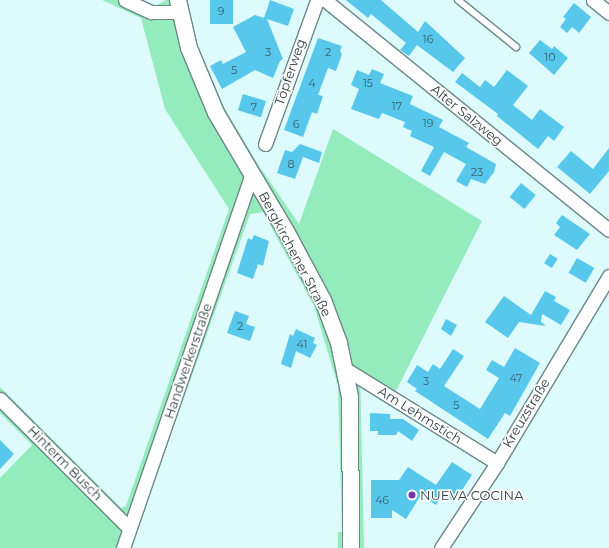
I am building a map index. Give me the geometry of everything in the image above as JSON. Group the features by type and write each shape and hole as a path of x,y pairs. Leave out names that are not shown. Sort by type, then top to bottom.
{"street":[{"path":"125,0 151,12 178,6"},
{"name":"Töpferweg","path":"265,144 317,0"},
{"name":"Alter Salzweg","path":"325,0 609,230"},
{"path":"593,0 609,13"},
{"name":"Bergkirchener Straße","path":"178,6 189,48 216,112 323,300 339,343 350,397 351,548"},
{"name":"Handwerkerstraße","path":"123,548 252,174"},
{"name":"Kreuzstraße","path":"441,548 496,463 609,276"},
{"name":"Am Lehmstich","path":"344,368 496,463"},
{"name":"Hinterm Busch","path":"0,399 129,528"}],"lane":[{"path":"458,0 516,47"}],"green space":[{"path":"102,0 138,0 149,5 157,5 166,0 187,0 195,41 225,109 259,166 299,224 333,129 482,221 396,391 360,371 364,548 338,548 338,532 342,532 338,386 314,306 263,212 250,214 130,548 0,548 0,478 32,445 0,413 0,387 121,508 126,506 229,209 165,109 141,18"}],"building":[{"path":"210,0 233,0 233,24 210,24"},
{"path":"270,0 294,9 288,26 267,19 283,59 280,61 273,78 255,70 222,89 210,66 221,60 223,64 246,52 233,27 255,15 264,18"},
{"path":"346,0 381,0 418,32 425,21 465,58 453,72 417,45 409,56 400,50 406,43 371,14 368,18"},
{"path":"574,3 591,17 579,33 572,27 567,33 560,27 566,19 563,17"},
{"path":"318,38 342,46 340,51 342,54 336,71 328,68 318,95 323,96 317,114 312,112 303,137 284,130"},
{"path":"540,40 552,49 554,46 568,58 554,75 529,53"},
{"path":"372,69 384,74 380,83 413,96 410,104 443,120 439,127 469,143 466,147 496,164 494,172 485,184 471,179 467,187 456,181 466,164 444,152 430,176 421,171 434,147 410,136 412,131 403,127 405,122 382,113 379,119 351,109 359,89 351,85 357,70 369,75"},
{"path":"507,70 528,86 513,105 532,120 540,109 564,127 554,141 548,136 538,149 497,116 498,114 455,82 462,73 480,87 485,80 494,87"},
{"path":"243,94 266,101 261,117 238,110"},
{"path":"300,144 322,152 319,163 303,157 295,179 277,173 285,150 292,152"},
{"path":"609,148 609,171 590,194 557,167 571,151 593,169"},
{"path":"521,183 536,195 524,209 510,197"},
{"path":"562,215 590,234 577,250 554,235 560,227 556,223"},
{"path":"254,235 269,241 263,266 258,264 253,279 237,273 248,238 252,240"},
{"path":"550,254 558,259 552,268 544,263"},
{"path":"577,258 594,268 586,283 568,273"},
{"path":"545,291 556,297 554,301 570,310 561,325 542,314 541,322 546,326 519,322 508,338 485,322 504,296 531,315"},
{"path":"235,311 249,316 246,324 255,327 250,341 227,333"},
{"path":"446,319 457,325 451,336 441,329"},
{"path":"296,329 315,338 313,343 317,345 310,358 296,351 291,368 281,364 290,334 293,336"},
{"path":"515,348 540,363 510,416 505,413 488,439 415,391 417,389 407,382 417,365 428,372 433,364 440,369 453,349 464,356 444,386 480,409 499,378 486,370 492,360 504,367"},
{"path":"370,413 390,414 390,419 403,419 419,430 412,441 398,431 396,435 378,435 378,431 370,431"},
{"path":"0,440 14,454 0,469"},
{"path":"452,462 472,475 454,502 443,494 436,505 421,495 406,519 392,510 392,518 371,518 371,480 399,480 408,467 436,485"}],"place":[{"name":"NUEVA COCINA","path":"412,495"}]}
